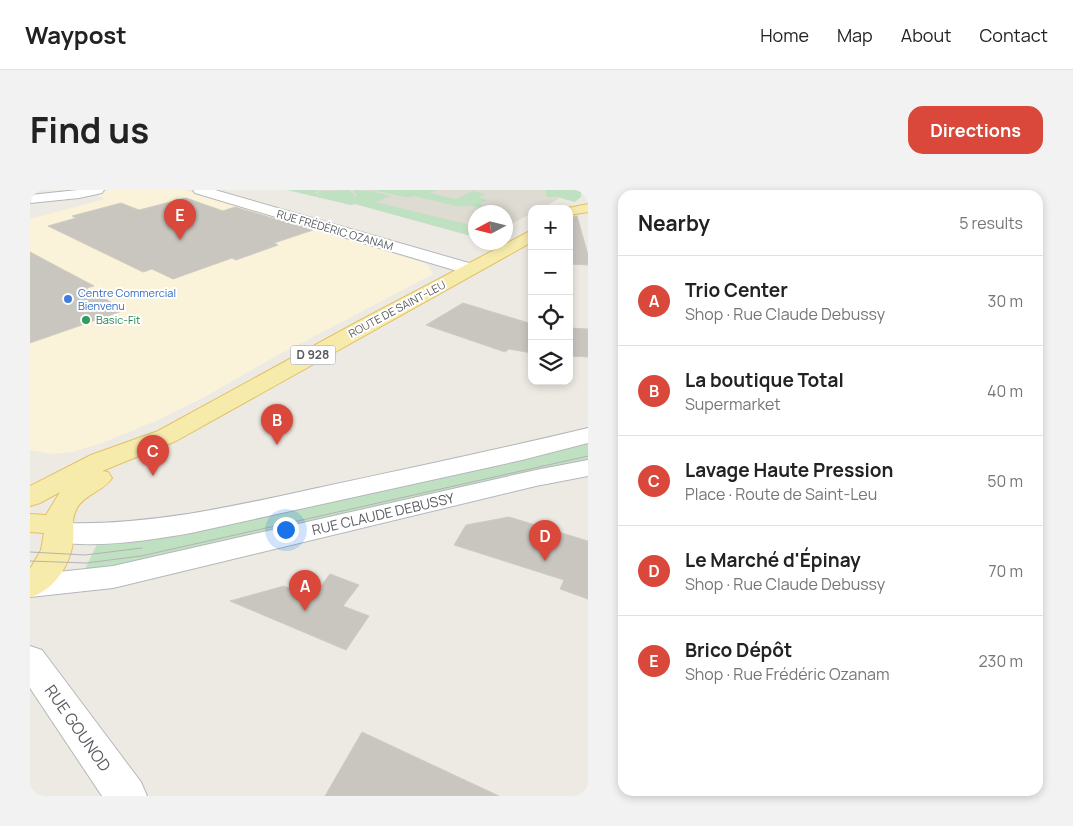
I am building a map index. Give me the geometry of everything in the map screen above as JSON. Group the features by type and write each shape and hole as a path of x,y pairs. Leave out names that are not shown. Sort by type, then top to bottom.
{"main road":[{"path":"30,199 79,194 97,190"},
{"name":"RUE FRÉDÉRIC OZANAM","path":"202,190 470,269"},
{"path":"573,210 588,208"},
{"path":"573,217 588,216"},
{"name":"ROUTE DE SAINT-LEU","path":"49,527 70,496 144,451 157,441 528,237"},
{"path":"49,527 93,534 155,531 522,452 588,435"},
{"name":"ROUTE DE SAINT-LEU","path":"30,497 100,461 157,441"},
{"name":"RUE CLAUDE DEBUSSY","path":"31,586 114,577 536,478 588,468"},
{"name":"D 928","path":"31,586 42,576 59,544 49,527"},
{"name":"RUE GOUNOD","path":"30,660 126,796"}],"shaded area":[{"path":"110,190 184,190 427,264 433,274 271,359 203,398 158,420 102,443 73,452 52,454 30,450 30,219 105,199 96,194"},
{"path":"307,190 371,190 408,198 427,190 575,190 547,205 528,205 528,215 513,223 513,205 468,205 468,235 355,204 351,205 300,193"}],"green space":[{"path":"287,190 317,190 315,193 323,196 318,191 349,190 355,195 352,198 357,195 353,190 372,191 391,196 376,202 468,225 468,235 355,204 351,205"},
{"path":"371,190 437,190 430,193 455,199 473,191 486,194 479,197 488,200 479,204 483,205 460,207 414,196 408,198"},
{"path":"545,190 581,190 581,197 575,202 561,197 547,197"},
{"path":"588,442 588,462 83,573 98,542 164,537 195,532 536,456"}],"building":[{"path":"186,198 223,211 235,207 313,230 274,243 278,245 236,260 232,258 173,279 152,269 143,272 48,226 76,218 72,216 121,203 139,210"},
{"path":"573,216 577,216 588,255 588,265 573,264"},
{"name":"Centre Commercial Bienvenu","path":"30,252 94,286 86,288 125,310 30,343"},
{"path":"463,303 528,323 528,352 509,349 505,352 426,325"},
{"path":"573,328 588,329 588,357 573,356"},
{"path":"509,517 588,541 588,599 560,589 564,580 454,545 466,525"},
{"path":"330,574 359,585 343,606 369,616 346,650 230,601 284,586 312,598"},
{"path":"362,732 499,796 325,796"}],"tram line":[{"path":"30,561 86,563 141,556 588,456"},
{"path":"30,552 85,555 142,548"}],"place":[{"name":"Brico Dépôt","path":"180,240"},
{"name":"Centre Commercial Bienvenu","path":"68,299"},
{"name":"Basic-Fit","path":"86,320"},
{"name":"La boutique Total","path":"277,445"},
{"name":"Lavage Haute Pression","path":"153,476"},
{"name":"Le Marché d'Épinay","path":"545,561"},
{"name":"Trio Center","path":"305,611"}]}
